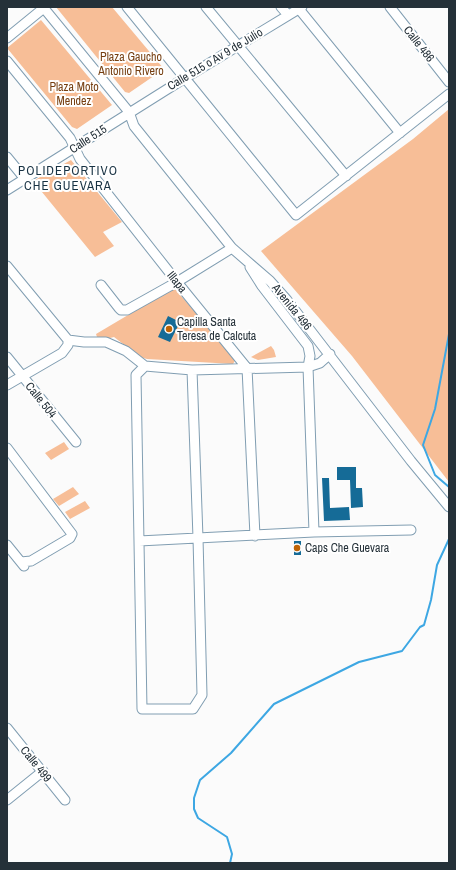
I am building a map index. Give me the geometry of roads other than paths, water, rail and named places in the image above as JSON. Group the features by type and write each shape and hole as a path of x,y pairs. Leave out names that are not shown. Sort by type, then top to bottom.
{"street":[{"path":"7,38 44,7"},
{"name":"Avenida 496","path":"44,7 129,112 134,126 232,248 279,290 330,354 411,461 449,507"},
{"path":"127,7 296,215 449,94"},
{"path":"206,7 346,176"},
{"path":"282,7 288,15"},
{"name":"Calle 486","path":"390,7 449,82"},
{"path":"300,8 400,133"},
{"name":"Calle 515 o Av 9 de Julio","path":"129,112 300,8"},
{"name":"Illapa","path":"7,61 70,138 80,159 247,368"},
{"name":"Calle 515","path":"7,190 75,148 129,112"},
{"path":"7,157 25,179"},
{"path":"101,285 121,310 127,310 177,282 232,248"},
{"path":"245,259 262,286 308,346 310,356 308,367 314,532"},
{"path":"7,266 68,343"},
{"path":"68,343 106,342 126,351 145,366 192,370 308,367 320,363 330,354"},
{"path":"7,385 62,352 68,343"},
{"name":"Calle 504","path":"7,357 76,442"},
{"path":"145,366 136,375 142,709 193,709 202,695 192,370"},
{"path":"247,368 255,536"},
{"path":"7,448 72,534 70,538 31,561 23,564 7,545"},
{"path":"139,541 314,532 412,530"},
{"name":"Calle 499","path":"7,728 65,800"},
{"path":"7,800 43,771"}],"waterway":[{"path":"449,334 435,409 423,445 435,475 449,487"},
{"path":"230,863 232,854 227,837 198,818 194,809 194,798 200,780 231,753 274,704 359,662 402,651 420,627 424,625 431,600 437,565 449,539"}],"place":[{"name":"Capilla Santa Teresa de Calcuta","path":"169,329"},
{"name":"Caps Che Guevara","path":"297,548"}],"district":[{"name":"POLIDEPORTIVO CHE GUEVARA","path":"68,178"}],"park label":[{"name":"Plaza Gaucho Antonio Rivero","path":"131,64"},
{"name":"Plaza Moto Mendez","path":"74,94"}]}
